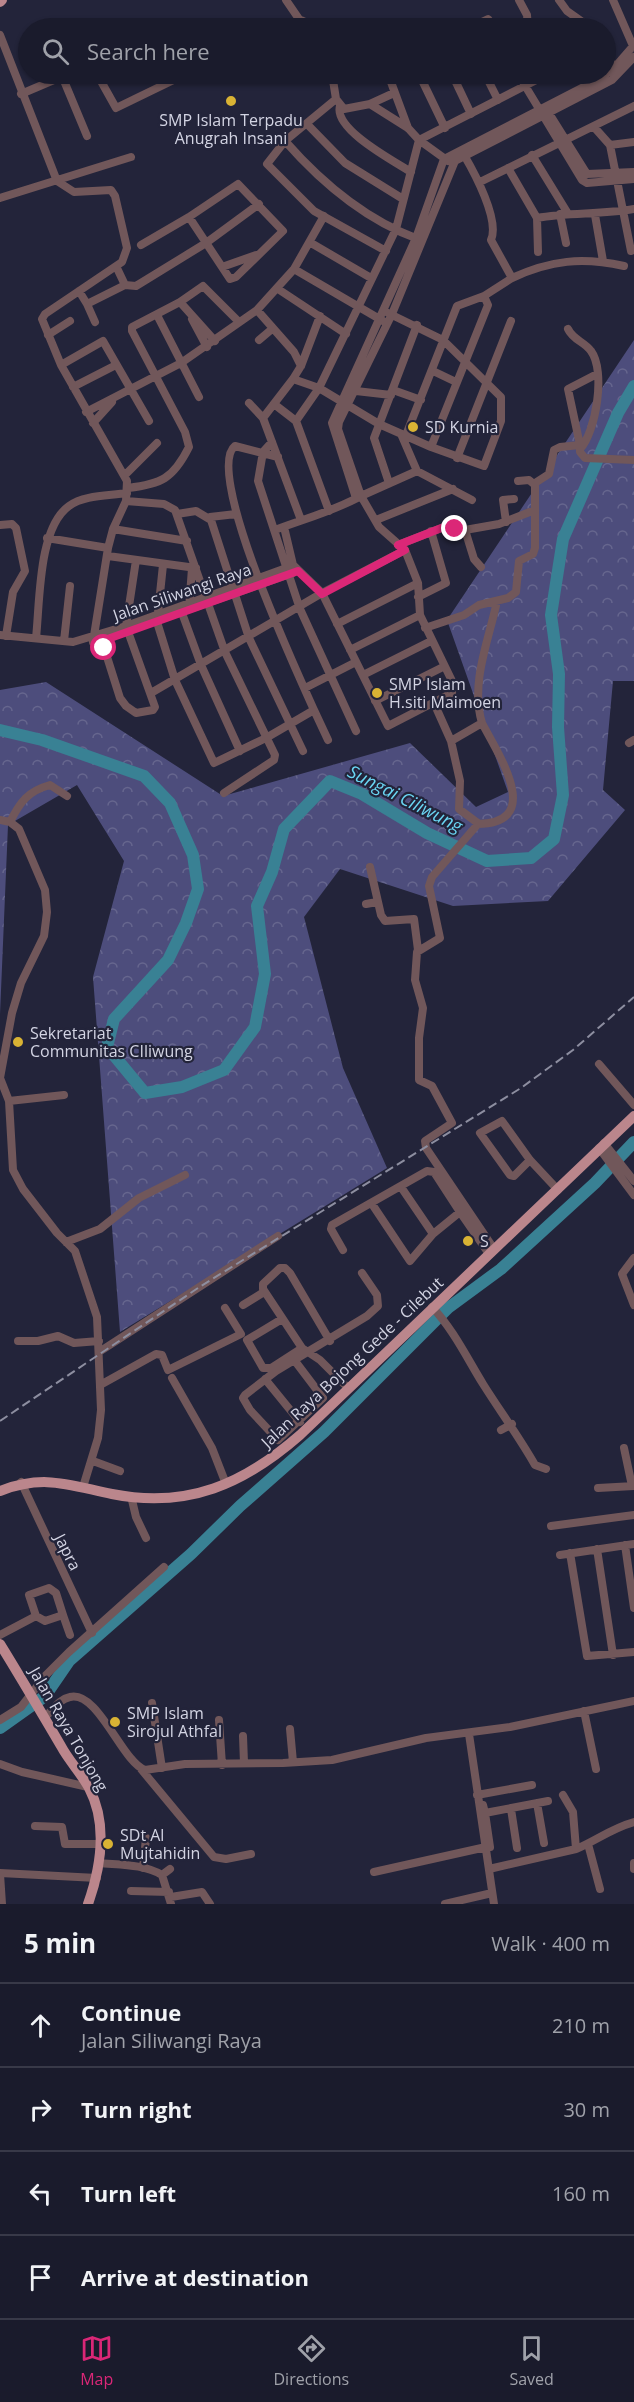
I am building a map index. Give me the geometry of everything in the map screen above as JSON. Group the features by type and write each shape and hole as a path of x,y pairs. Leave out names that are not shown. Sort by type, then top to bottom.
{"main road":[{"name":"Jalan Raya Bojong Gede - Cilebut","path":"0,1491 21,1482 38,1480 131,1496 185,1497 226,1484 267,1462 435,1310 491,1252 604,1148 634,1116"},
{"name":"Jalan Raya Tonjong","path":"0,1644 62,1749 88,1787 99,1817 99,1863 97,1878 88,1904"}],"street":[{"path":"286,0 296,18"},
{"path":"519,0 527,18"},
{"path":"559,0 567,11 577,18"},
{"path":"613,0 634,46 616,71"},
{"path":"0,35 21,94 57,181 65,189 74,192 108,189 113,192 127,248 124,258 116,266 43,316 42,322 86,412 125,475 127,494 112,529 94,639 120,698 136,713 153,710 155,706 127,630 136,560"},
{"path":"616,71 634,57"},
{"path":"21,94 44,84"},
{"path":"68,84 87,136"},
{"path":"103,84 116,108 165,84"},
{"path":"334,84 341,118 352,131 411,172"},
{"path":"391,84 408,128"},
{"path":"424,84 445,128"},
{"path":"457,84 471,114"},
{"path":"490,84 498,100"},
{"path":"419,140 528,84"},
{"path":"291,570 322,594 390,727 454,690 420,615 418,583 402,548 381,530 358,497 332,427 346,403 386,317 453,165 464,155 591,84"},
{"path":"524,86 544,111 582,180 587,183 634,172"},
{"path":"338,103 346,110 370,104 394,93"},
{"path":"338,103 285,141 267,160 268,166 300,200 386,251"},
{"path":"370,104 408,128 419,140 453,165"},
{"path":"480,182 634,106"},
{"path":"420,239 444,159 544,111"},
{"path":"307,124 345,163 403,199"},
{"path":"594,127 610,145 632,251"},
{"path":"296,421 319,388 396,230 419,140"},
{"path":"285,141 325,183 396,230 420,239"},
{"path":"610,145 634,142"},
{"path":"464,155 480,182 491,225 491,240 512,278"},
{"path":"532,155 564,213 566,243"},
{"path":"0,198 131,157"},
{"path":"508,168 537,218 538,252"},
{"path":"617,177 634,179"},
{"path":"141,245 189,217 238,184 283,231 234,278 228,278 189,217"},
{"path":"87,304 125,285 135,285 206,243 259,204"},
{"path":"537,218 564,213 595,215 634,209"},
{"path":"595,215 603,261"},
{"path":"86,412 207,348 238,321 257,310 294,269 311,243 324,216"},
{"path":"311,243 371,278"},
{"path":"222,267 257,254"},
{"path":"472,500 417,471 404,435 433,371 457,306 484,296 512,278 539,266 577,261 603,261 624,266"},
{"path":"116,266 125,285"},
{"path":"293,379 319,388 379,424 480,466 486,464 501,421 502,407 498,392 443,340 417,325 357,307 294,269"},
{"path":"36,638 47,538 56,519 69,506 85,499 127,494 160,482 171,474 189,447 185,432 132,329 134,325 157,315 205,287 238,321"},
{"path":"278,289 345,334"},
{"path":"79,291 95,322"},
{"path":"431,447 488,305 484,296"},
{"path":"180,302 215,341"},
{"path":"188,310 207,348"},
{"path":"257,310 294,352 301,366"},
{"path":"157,315 200,397"},
{"path":"263,418 301,366 320,316"},
{"path":"346,403 356,391 386,317"},
{"path":"48,335 70,321"},
{"path":"457,458 511,321"},
{"path":"390,483 375,441 379,424 417,325"},
{"path":"258,340 272,329"},
{"path":"425,628 464,615 478,605 508,598 516,592 519,561 535,551 535,485 537,481 549,474 554,450 560,447 580,447 588,438 594,418 597,374 591,351 570,334 568,329"},
{"path":"61,364 101,341 149,421"},
{"path":"73,387 116,365"},
{"path":"433,371 456,382"},
{"path":"597,374 568,389 582,457 605,460 633,459"},
{"path":"356,391 392,392 421,400"},
{"path":"93,423 117,396"},
{"path":"249,404 263,418 302,520"},
{"path":"274,404 296,421 329,511"},
{"path":"272,442 263,452 258,481 279,528 300,609 356,731"},
{"path":"125,475 157,443"},
{"path":"278,457 235,446 231,450 228,475 236,514 276,623 328,740"},
{"path":"279,528 329,511 417,471"},
{"path":"518,481 529,480 535,485"},
{"path":"376,520 453,489"},
{"path":"127,494 170,506 177,514 225,652 266,738 274,760 224,793"},
{"path":"506,522 503,500 514,499"},
{"path":"177,514 190,510 210,517 236,514"},
{"path":"151,693 276,623 431,531 448,527 465,530 506,522 535,510"},
{"path":"210,517 249,638 303,751"},
{"path":"0,525 12,524 16,528 26,573 13,592 3,635"},
{"path":"112,529 187,541"},
{"path":"465,530 474,559 481,567"},
{"path":"418,597 446,583 431,531"},
{"path":"47,538 136,560 194,568"},
{"path":"163,565 157,619 175,680 214,763 266,738 314,710"},
{"path":"194,568 187,610 201,665 240,751"},
{"name":"Jalan Siliwangi Raya","path":"3,635 64,641 94,639 187,610 207,600 291,570"},
{"path":"337,624 418,583"},
{"path":"64,641 70,586"},
{"path":"434,703 451,741 460,781 459,809 479,824 498,823 514,804 506,772 482,723 479,680 497,601"},
{"path":"350,650 420,615"},
{"path":"363,675 431,641"},
{"path":"304,688 356,662"},
{"path":"375,701 443,667"},
{"path":"451,741 482,723"},
{"path":"10,822 25,797 43,787 50,785 67,796"},
{"path":"0,820 10,822 19,829 45,890 47,912 44,936 21,982 12,1013 0,1078 9,1101 13,1170 23,1189 75,1251 97,1317 102,1384 98,1438 93,1461 83,1487"},
{"path":"418,950 440,938 429,883 440,867 479,824"},
{"path":"370,867 377,902 385,921 414,919 418,950 415,980 423,1008 419,1038 419,1077 422,1084 432,1086 452,1123 424,1141 426,1148 491,1252"},
{"path":"366,904 377,902"},
{"path":"599,1064 634,1105"},
{"path":"9,1101 64,1095"},
{"path":"530,1160 514,1176 510,1175 480,1133 502,1121 530,1160 558,1190"},
{"path":"604,1148 630,1177 634,1195"},
{"path":"343,1250 331,1229 332,1225 431,1170 491,1252"},
{"path":"66,1242 100,1229 139,1198 186,1175"},
{"path":"401,1187 434,1234"},
{"path":"372,1204 411,1264 434,1234 460,1212"},
{"path":"99,1352 278,1236"},
{"path":"634,1258 622,1274 634,1305"},
{"path":"330,1341 287,1269 280,1268 266,1280 262,1287 264,1292 306,1351 349,1389"},
{"path":"282,1319 247,1340 263,1368 271,1368 330,1341 378,1306 377,1295 362,1273"},
{"path":"243,1305 264,1292"},
{"path":"102,1384 156,1354 163,1357 168,1370 241,1334 225,1308"},
{"path":"435,1310 446,1321 494,1401 512,1424 535,1465 546,1469"},
{"path":"18,1341 38,1341 58,1336 74,1343 99,1341"},
{"path":"295,1361 323,1398 300,1422 278,1440 250,1410 243,1398 265,1379 295,1361 306,1351"},
{"path":"172,1378 212,1448 226,1484"},
{"path":"265,1379 300,1422"},
{"path":"501,1430 512,1424"},
{"path":"598,1488 633,1486 628,1453"},
{"path":"93,1461 120,1471"},
{"name":"Japra","path":"21,1482 92,1633"},
{"path":"131,1496 136,1516 146,1538"},
{"path":"551,1526 634,1515"},
{"path":"560,1555 634,1544"},
{"path":"625,1545 634,1608"},
{"path":"597,1550 612,1655"},
{"path":"570,1553 586,1654 590,1658 634,1652"},
{"path":"0,1720 21,1707 69,1652 164,1567"},
{"path":"63,1615 45,1621 36,1616 29,1595 49,1588 56,1593 70,1635"},
{"path":"0,1635 36,1616"},
{"path":"42,1713 62,1700 70,1697 79,1698 94,1709 214,1857 226,1859 251,1854"},
{"path":"141,1769 332,1760 426,1738 469,1734 634,1701"},
{"path":"152,1703 162,1768"},
{"path":"584,1711 596,1769"},
{"path":"219,1720 222,1765"},
{"path":"290,1729 293,1762"},
{"path":"469,1734 494,1904"},
{"path":"243,1736 244,1763"},
{"path":"0,1764 22,1772 88,1787"},
{"path":"479,1795 532,1785"},
{"path":"479,1795 485,1813 491,1854"},
{"path":"563,1795 573,1812 576,1849"},
{"path":"485,1813 548,1801"},
{"path":"537,1803 544,1843"},
{"path":"511,1809 517,1848"},
{"path":"489,1869 576,1849 600,1835 634,1822"},
{"path":"35,1826 62,1827 65,1844 100,1844"},
{"path":"142,1868 146,1838"},
{"path":"588,1844 600,1889"},
{"path":"374,1872 486,1847"},
{"path":"99,1863 142,1868 162,1875"},
{"path":"634,1863 634,1869"},
{"path":"162,1875 170,1869"},
{"path":"2,1904 0,1873 97,1878"},
{"path":"162,1875 170,1898"},
{"path":"131,1891 170,1898 202,1892 210,1904"},
{"path":"446,1904 492,1893"}],"green space":[{"path":"634,340 634,681 613,681 603,790 625,810 548,901 453,906 340,869 304,917 343,1068 387,1168 120,1332 93,977 124,861 77,785 8,825 0,1014 0,690 46,682 223,796 410,743 476,807 508,792 447,620"}],"waterway":[{"name":"Sungai Ciliwung","path":"0,730 42,740 144,776 170,803 193,855 198,889 186,923 168,960 114,1019 107,1047 145,1093 182,1087 224,1070 255,1027 265,974 257,906 272,872 284,829 330,781 362,794 427,833 487,861 531,858 554,839 563,795 558,727 559,674 551,615 563,539 618,413 634,386"},
{"path":"0,1728 45,1696 69,1661 191,1554 240,1506 324,1432 448,1308 501,1269 595,1183 634,1142"}],"railway":[{"path":"0,1421 201,1286 521,1088 573,1050 634,997"}],"place":[{"name":"SMP Islam Terpadu Anugrah Insani","path":"231,101"},
{"name":"SD Kurnia","path":"413,427"},
{"name":"SMP Islam H.siti Maimoen","path":"377,693"},
{"name":"Sekretariat Communitas CIliwung","path":"18,1042"},
{"name":"S","path":"468,1241"},
{"name":"SMP Islam Sirojul Athfal","path":"115,1722"},
{"name":"SDt Al Mujtahidin","path":"108,1844"}],"route":[{"path":"104,648 102,641 183,614 298,571 322,594 405,550 398,545 444,527 455,529"}]}
